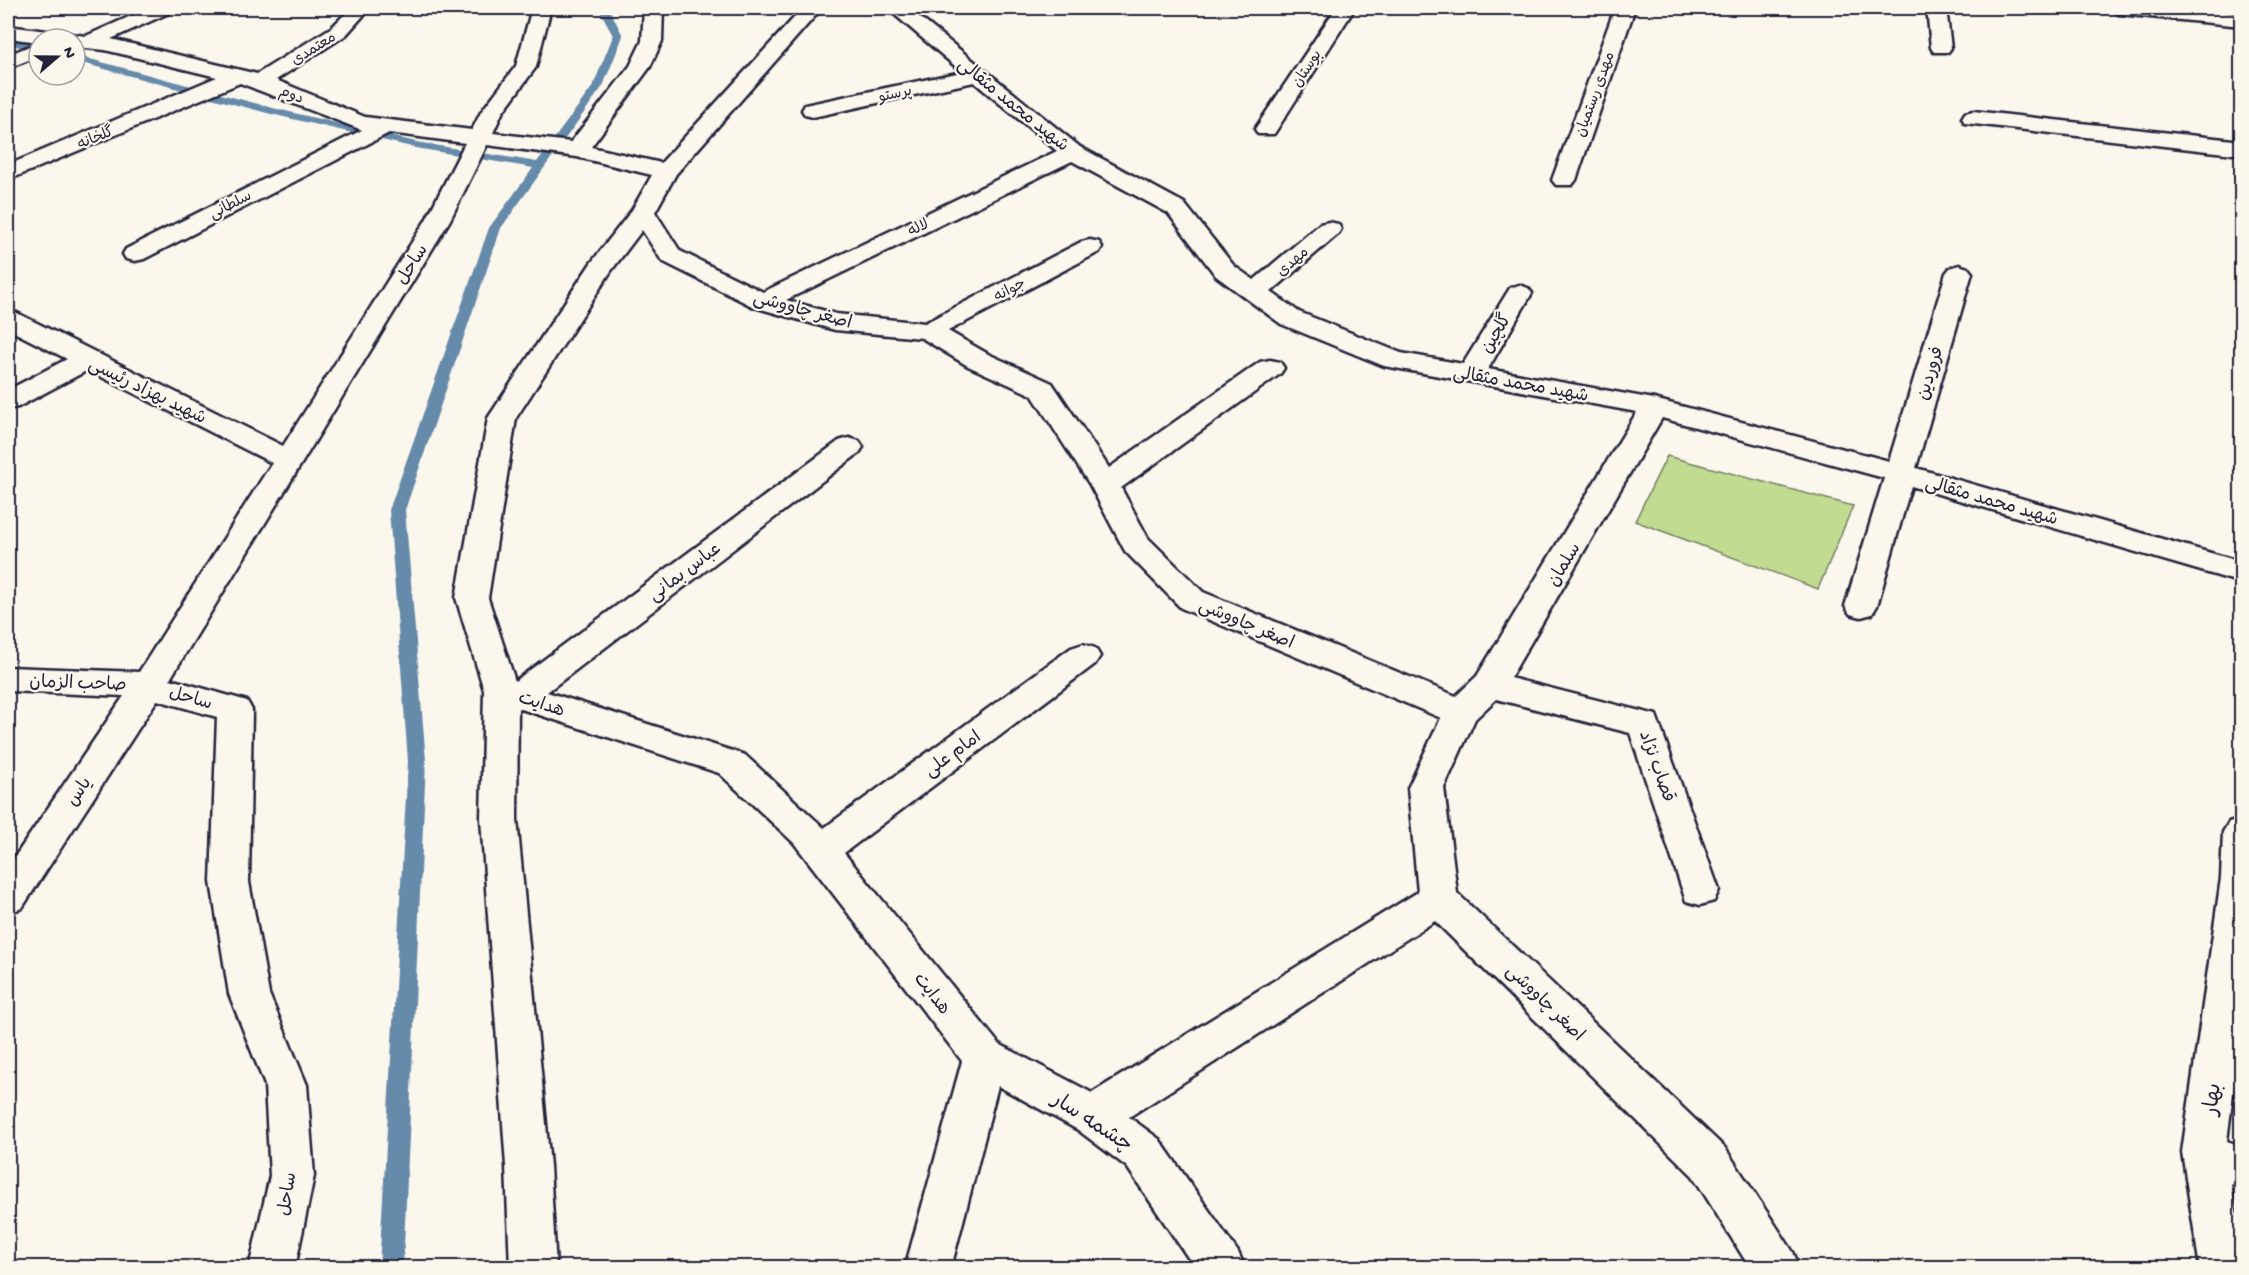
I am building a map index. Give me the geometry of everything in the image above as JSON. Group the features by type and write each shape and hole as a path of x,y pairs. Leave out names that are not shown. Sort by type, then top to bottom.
{"street":[{"path":"87,39 164,8"},
{"name":"معتمدی","path":"260,81 339,31 361,8"},
{"path":"474,149 492,112 526,67 542,8"},
{"path":"578,150 640,67 652,41 654,8"},
{"path":"510,693 472,598 502,418 600,268 643,212 666,171 813,8"},
{"name":"شهید محمد مثقالی","path":"897,8 1072,152 1176,208 1225,271 1290,318 1394,360 1654,407 1899,472 2241,573"},
{"name":"بوستان","path":"1266,129 1345,8"},
{"name":"مهدی رستمیان","path":"1564,180 1625,8"},
{"path":"1936,8 1941,48"},
{"path":"2119,8 2241,20"},
{"path":"8,32 27,35"},
{"name":"دوم","path":"87,42 260,81 361,123 388,125 474,149 509,140 578,150 666,171"},
{"path":"12,60 27,53"},
{"name":"پرستو","path":"813,110 976,75"},
{"name":"گلخانه","path":"8,173 183,102 238,76"},
{"path":"1973,118 2241,148"},
{"name":"سلطانی","path":"135,254 388,125"},
{"name":"ساحل","path":"272,1268 292,1176 286,1085 249,994 230,882 235,710 149,685 438,220 474,149"},
{"name":"لاله","path":"763,302 1072,152"},
{"name":"اصغر چاووشی","path":"643,212 672,256 763,302 835,322 929,332 978,360 1042,389 1105,484 1136,544 1192,600 1461,712"},
{"name":"مهدی","path":"1256,293 1329,229"},
{"name":"جوانه","path":"929,332 1089,247"},
{"name":"فروردین","path":"1861,606 1959,273"},
{"name":"گلچین","path":"1471,374 1519,293"},
{"name":"شهید بهزاد رئیسی","path":"8,319 289,460"},
{"path":"8,401 87,360"},
{"path":"1105,484 1270,368"},
{"name":"سلمان","path":"1461,712 1489,685 1572,549 1654,407"},
{"name":"عباس بمانی","path":"510,693 849,447"},
{"name":"امام علی","path":"820,850 1083,656"},
{"name":"صاحب الزمان","path":"8,679 149,685"},
{"name":"یاس","path":"8,897 149,685"},
{"name":"قصاب نژاد","path":"1489,685 1644,724 1700,890"},
{"name":"هدایت","path":"533,1268 528,1166 499,819 510,693 732,764 807,833 984,1057"},
{"path":"1093,1116 1438,899 1426,788 1461,712"},
{"name":"بهار","path":"2223,1268 2223,1159 2241,832"},
{"name":"اصغر چاووشی","path":"1438,899 1709,1162 1777,1268"},
{"path":"928,1268 984,1057"},
{"name":"چشمه سار","path":"984,1057 1093,1116 1143,1153 1222,1268"}],"green space":[{"path":"1667,456 1853,506 1818,589 1635,521"}],"waterway":[{"path":"540,166 598,86 618,36 604,8"},
{"path":"8,41 27,46"},
{"path":"87,61 271,111 416,145 540,166"},
{"path":"391,1268 417,761 397,510 495,228 540,166"}]}
